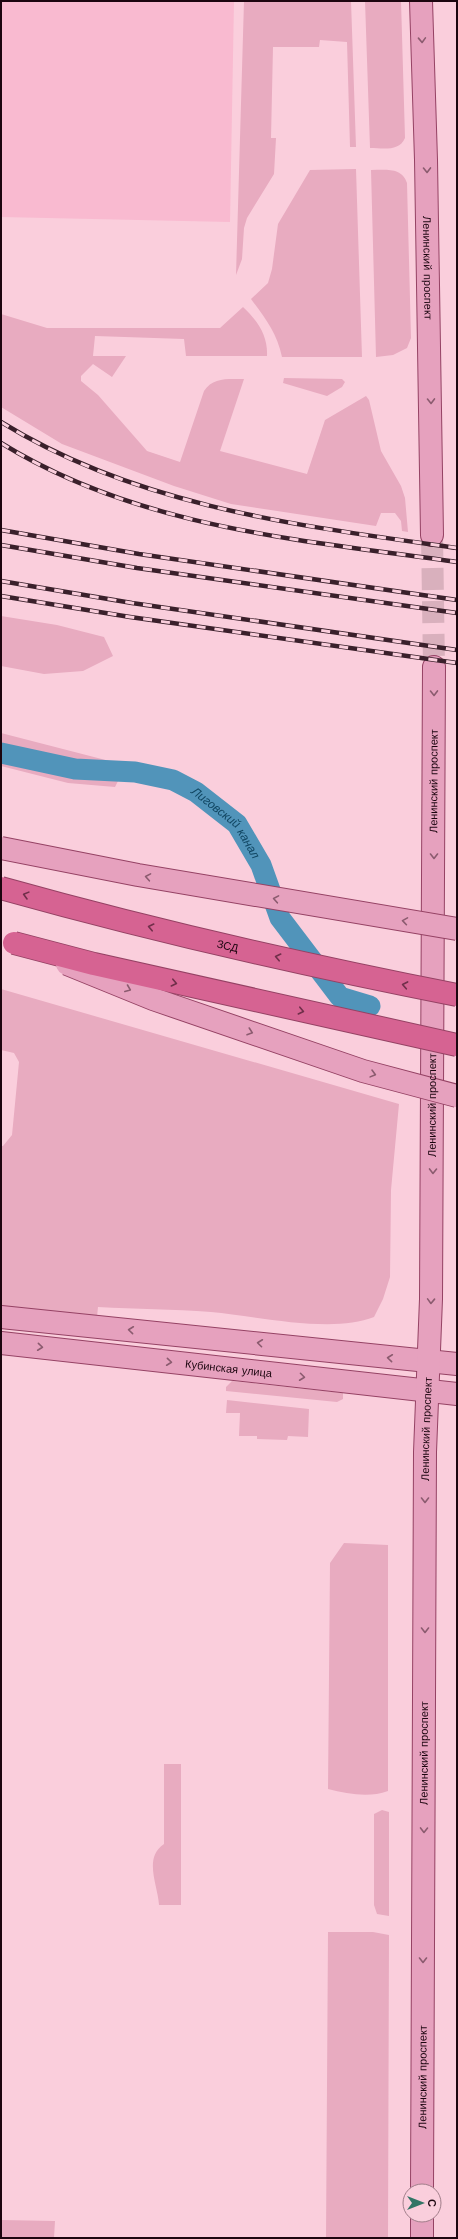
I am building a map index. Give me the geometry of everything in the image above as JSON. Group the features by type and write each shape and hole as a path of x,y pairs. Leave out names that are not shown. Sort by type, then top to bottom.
{"highway":[{"name":"ЗСД","path":"1,888 119,920 378,980 457,995"},
{"path":"14,943 109,968 457,1045"}],"main road":[{"name":"Ленинский проспект","path":"421,1 426,167 432,535"},
{"name":"Ленинский проспект","path":"422,2183 425,1460 433,1118 434,667"},
{"path":"1,848 145,876 457,929"},
{"path":"14,943 168,1004 363,1071 457,1096"},
{"path":"1,1317 457,1364"},
{"name":"Кубинская улица","path":"1,1343 457,1394"},
{"path":"422,2223 422,2238"}],"shaded area":[{"path":"1,1 234,1 230,222 1,217"},
{"path":"244,1 351,1 356,147 350,147 347,42 320,40 319,47 273,47 271,138 276,138 274,174 247,218 244,228 242,259 236,275"},
{"path":"365,1 401,1 405,138 399,145 385,149 370,148"},
{"path":"356,169 362,357 282,357 274,333 266,319 251,299 268,283 272,269 278,224 310,170"},
{"path":"371,170 392,170 401,174 407,183 411,338 407,348 393,355 376,357"},
{"path":"243,307 257,323 264,335 267,356 186,356 184,339 95,336 93,356 126,356 112,377 93,364 81,376 81,381 98,395 147,451 180,462 204,391 208,386 216,381 227,379 244,379 220,451 307,474 325,420 366,396 369,400 381,451 401,486 405,498 408,532 402,531 401,521 395,513 381,513 376,526 231,504 174,486 62,444 1,407 1,314 47,328 220,328"},
{"path":"284,378 342,379 345,382 342,387 327,396 283,383"},
{"path":"1,616 57,625 104,637 113,656 83,671 44,674 1,666"},
{"path":"1,733 121,764 123,771 115,787 68,783 1,766"},
{"path":"1,989 399,1104 391,1190 390,1277 383,1299 374,1317 357,1322 316,1324 183,1310 98,1307 97,1317 1,1307 1,1146 3,1146 12,1135 19,1062 14,1053 1,1050"},
{"path":"232,1381 343,1393 343,1399 337,1402 226,1391 226,1387"},
{"path":"227,1400 309,1409 308,1437 288,1436 287,1440 257,1439 257,1436 239,1436 240,1413 226,1413"},
{"path":"344,1543 388,1545 388,1791 366,1795 351,1794 328,1789 330,1563"},
{"path":"164,1764 181,1764 181,1905 159,1905 153,1872 154,1857 164,1844"},
{"path":"382,1810 389,1812 389,1916 377,1914 374,1905 374,1814"},
{"path":"328,1932 373,1932 389,1935 388,2238 326,2238"},
{"path":"1,2220 55,2221 54,2238 1,2238"}],"waterway":[{"name":"Лиговский канал","path":"1,753 75,769 135,772 173,780 196,792 237,824 261,865 280,918 340,997 370,1006"}],"tunnel":[{"path":"432,535 434,667"}],"railway":[{"path":"1,422 54,451 108,474 164,493 222,509 280,521 457,548"},
{"path":"1,443 54,472 108,494 164,512 222,526 280,537 457,562"},
{"path":"1,530 139,554 457,600"},
{"path":"1,545 137,568 457,613"},
{"path":"1,581 132,603 457,650"},
{"path":"1,596 130,617 457,663"}]}
